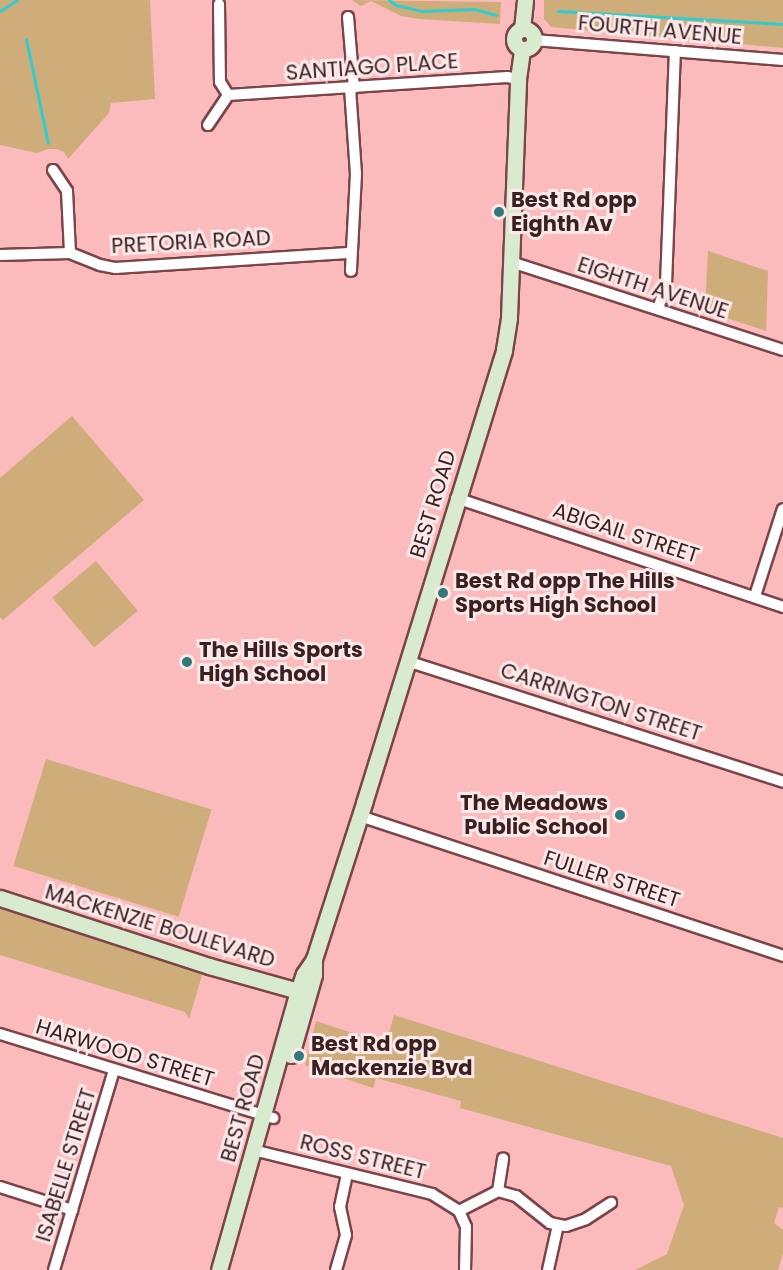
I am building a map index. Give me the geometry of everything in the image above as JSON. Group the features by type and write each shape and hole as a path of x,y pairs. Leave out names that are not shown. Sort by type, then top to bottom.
{"main road":[{"path":"522,29 531,32 534,40 530,48 522,49 515,44 514,38 522,29 525,0"},
{"name":"BEST ROAD","path":"219,1270 268,1117 303,992 304,974 314,960 456,498 504,350 511,262 518,79 522,49"},
{"name":"MACKENZIE BOULEVARD","path":"0,898 303,992"},
{"name":"BEST ROAD","path":"228,1270 258,1151"}],"street":[{"path":"208,125 228,95 220,82 219,4"},
{"path":"348,16 356,174 351,271"},
{"name":"FOURTH AVENUE","path":"534,40 783,60"},
{"path":"658,309 666,284 675,51"},
{"name":"SANTIAGO PLACE","path":"228,95 507,77 518,79"},
{"path":"53,170 67,191 70,253"},
{"name":"PRETORIA ROAD","path":"0,255 70,253 112,268 351,253"},
{"name":"EIGHTH AVENUE","path":"511,262 783,350"},
{"name":"ABIGAIL STREET","path":"456,498 783,607"},
{"path":"755,596 783,509"},
{"name":"CARRINGTON STREET","path":"407,660 783,782"},
{"name":"FULLER STREET","path":"360,816 783,956"},
{"name":"HARWOOD STREET","path":"0,1034 268,1117"},
{"name":"ISABELLE STREET","path":"54,1270 114,1070"},
{"name":"ROSS STREET","path":"258,1151 432,1194 459,1211"},
{"path":"498,1191 503,1158"},
{"path":"336,1270 346,1235 340,1207 347,1174"},
{"path":"0,1187 72,1210"},
{"path":"465,1270 466,1227 459,1211 498,1191 516,1196 550,1223 566,1226 586,1219 611,1203"},
{"path":"548,1270 558,1225"}],"shaded area":[{"path":"0,0 150,0 155,99 111,103 109,113 68,159 64,152 57,149 37,153 0,145"},
{"path":"352,0 501,2 500,24 419,19 401,16 371,1 361,6"},
{"path":"544,0 783,0 783,48 551,27 544,19"},
{"path":"708,251 768,271 766,331 705,311"},
{"path":"72,416 144,500 3,620 0,617 0,478"},
{"path":"96,561 138,611 94,647 52,598"},
{"path":"46,759 211,810 179,917 13,866"},
{"path":"0,908 203,972 189,1019 185,1012 0,955"},
{"path":"394,1015 783,1138 783,1208 779,1207 774,1223 783,1230 783,1253 778,1270 635,1270 667,1254 684,1205 671,1166 460,1108 461,1101 376,1078 373,1088 305,1065 316,1021 386,1044"}],"waterway":[{"path":"0,11 17,0"},
{"path":"389,0 396,5 421,11 474,9 496,15"},
{"path":"558,11 783,24"},
{"path":"26,39 48,143"}],"place":[{"name":"Best Rd opp Eighth Av","path":"499,212"},
{"name":"Best Rd opp The Hills Sports High School","path":"443,593"},
{"name":"The Hills Sports High School","path":"187,662"},
{"name":"The Meadows Public School","path":"620,815"},
{"name":"Best Rd opp Mackenzie Bvd","path":"299,1056"}]}
